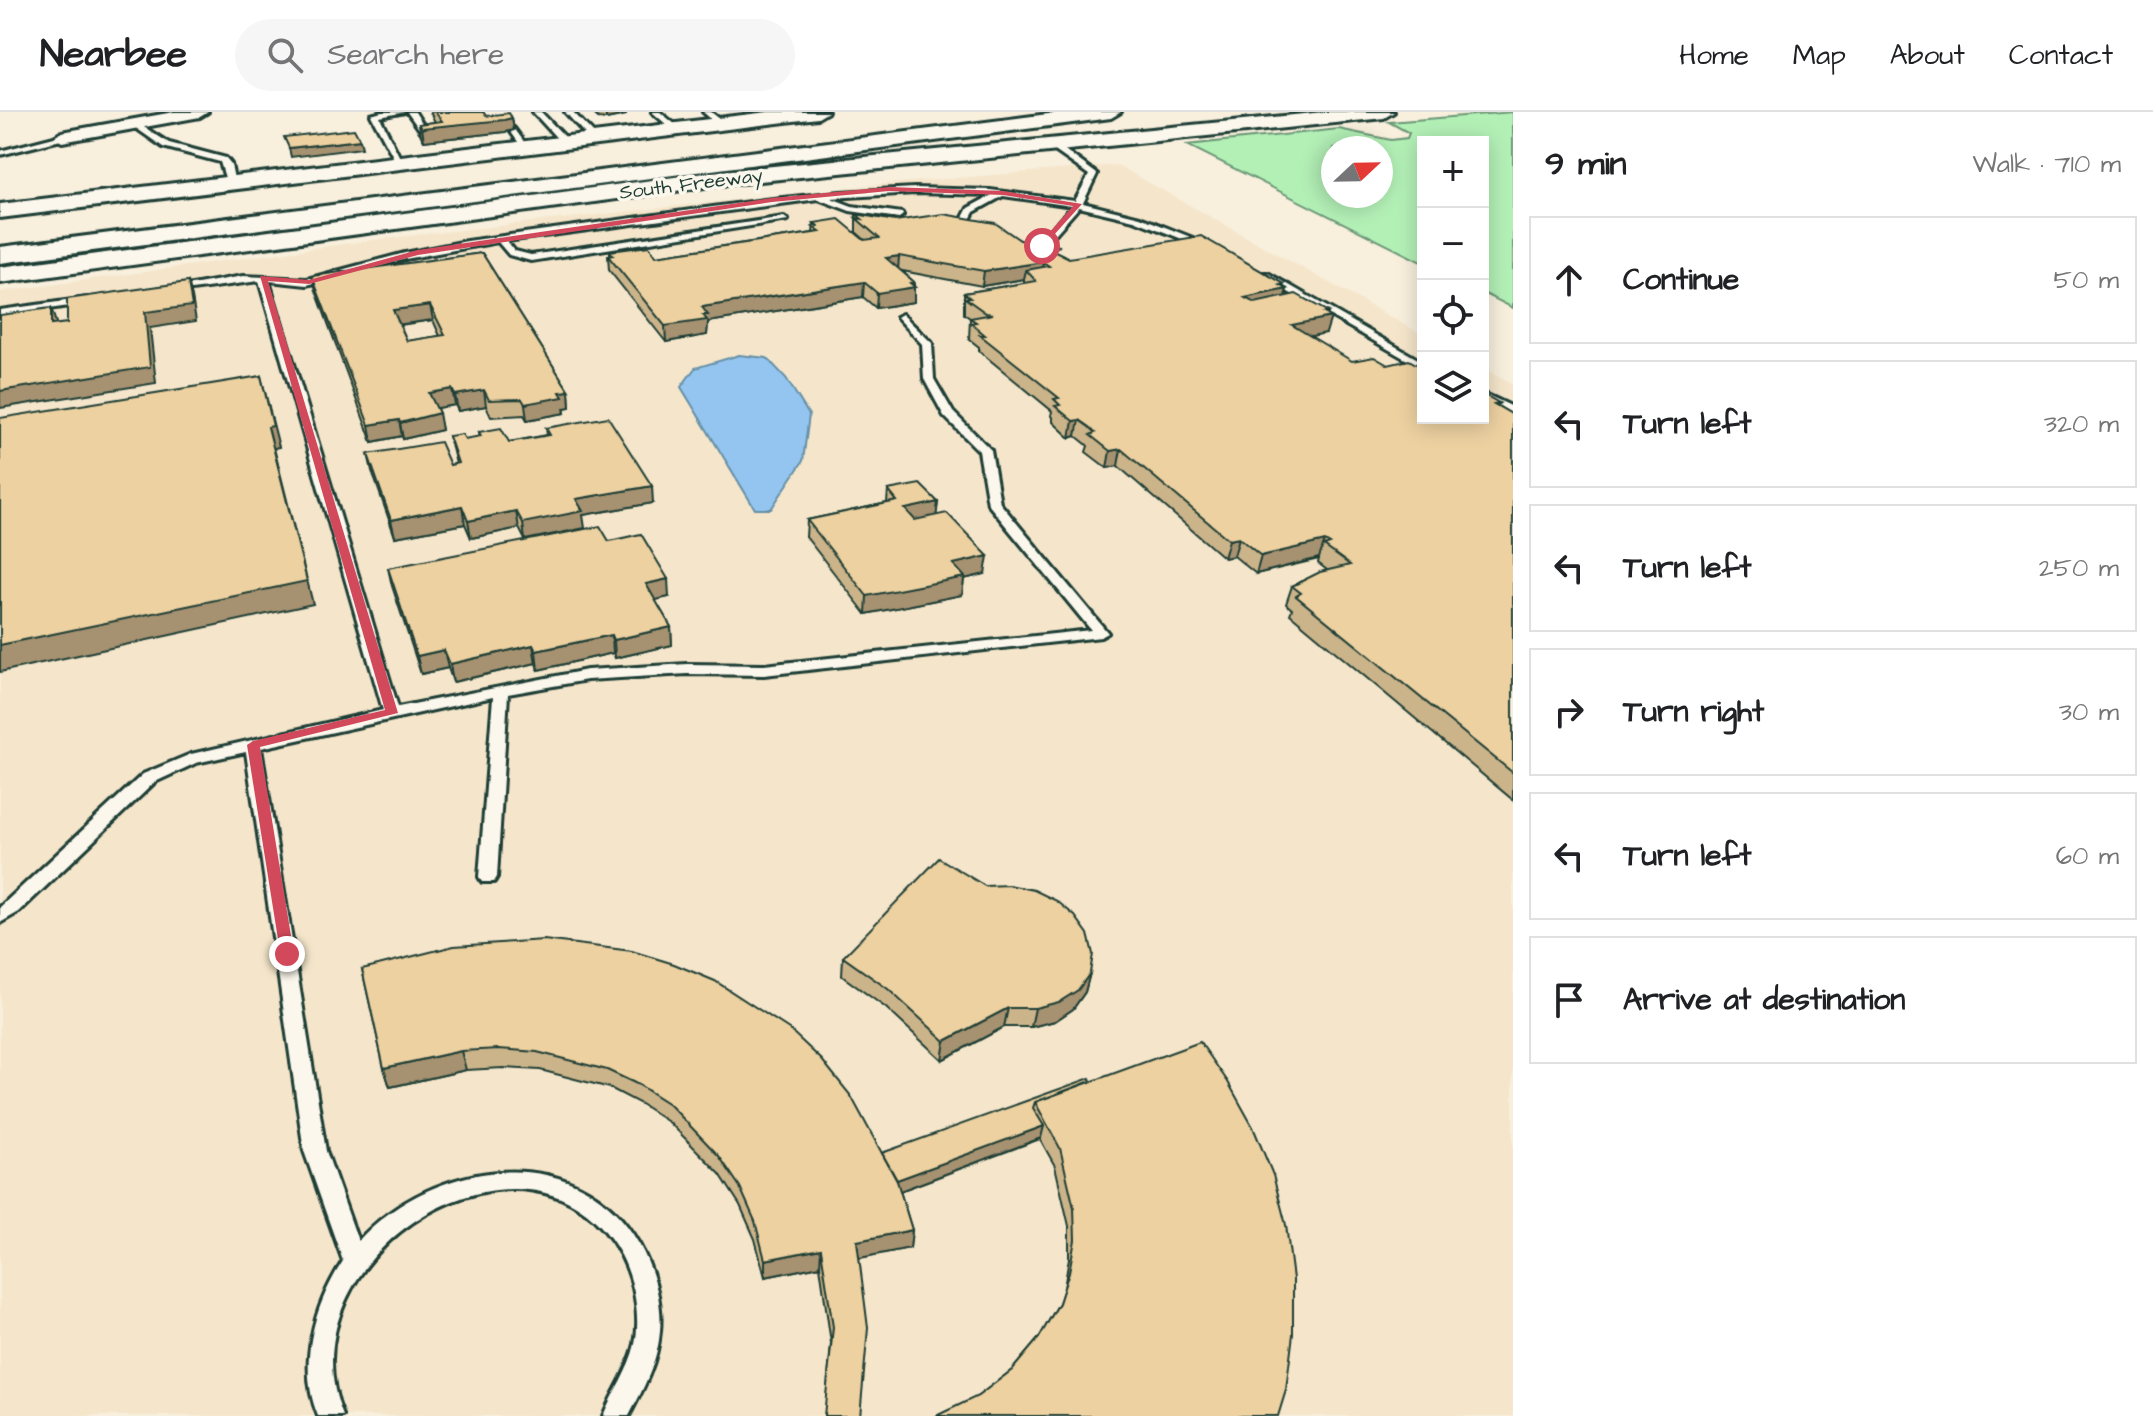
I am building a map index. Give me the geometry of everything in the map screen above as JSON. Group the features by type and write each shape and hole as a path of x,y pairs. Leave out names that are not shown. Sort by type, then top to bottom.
{"main road":[{"path":"0,211 401,164 441,155 595,140 677,129 715,118 814,112"},
{"name":"South Freeway","path":"0,234 960,112"},
{"name":"South Freeway","path":"0,255 1111,112"},
{"name":"South Freeway","path":"0,275 712,179 1055,147 1360,113"}],"street":[{"path":"62,137 200,112"}],"lane":[{"path":"401,112 375,115 401,164"},
{"path":"411,112 428,135"},
{"path":"537,112 566,143"},
{"path":"569,112 595,140"},
{"path":"656,112 677,129"},
{"path":"136,124 166,145 223,160 227,164 231,184"},
{"path":"507,125 527,148"},
{"path":"0,153 62,137"},
{"path":"1042,246 1078,204 1090,187 1093,174 1086,166 1055,147"},
{"path":"155,292 263,278 309,282 418,252 688,213 889,189 1003,193 1078,204 1186,236 1223,254"},
{"path":"964,223 971,210 1003,193"},
{"path":"819,196 850,208 899,215"},
{"path":"688,213 707,231"},
{"path":"502,241 512,253 531,258 784,220"},
{"path":"1249,265 1417,363"},
{"path":"263,278 392,713"},
{"path":"0,313 93,301"},
{"path":"0,916 149,778 191,759 392,713 587,675 825,665 1101,633 994,504 985,450 948,414 929,379 927,343 902,317"},
{"path":"1489,399 1513,411"},
{"path":"488,877 501,690"},
{"path":"253,745 315,1151 354,1261"},
{"path":"331,1416 320,1357 330,1307 354,1261 393,1220 439,1193 489,1179 538,1181 583,1197 619,1228 642,1271 649,1321 638,1376 615,1416"}],"shaded area":[{"path":"1117,165 1417,332 1417,424 1489,424 1489,371 1513,385 1513,1416 0,1416 0,292 380,239 860,186"}],"green space":[{"path":"1513,112 1513,308 1489,296 1489,136 1417,136 1417,260 1187,145 1339,129 1372,136 1321,136 1321,208 1393,208 1393,140 1407,138 1409,133 1389,122"}],"water":[{"path":"739,355 767,358 786,378 809,415 803,461 771,509 755,509 681,387 695,368"}],"building":[{"path":"435,112 483,112 486,116 509,113 512,118 422,128 419,124 442,121"},
{"path":"354,129 360,140 289,148 284,137"},
{"path":"856,214 895,221 943,214 995,223 1020,240 1060,246 1051,249 1069,258 1201,236 1284,284 1280,285 1287,289 1245,298 1255,303 1296,294 1328,312 1324,313 1331,317 1292,325 1352,361 1374,357 1388,365 1409,360 1417,365 1417,424 1489,424 1489,397 1499,403 1494,404 1513,415 1513,773 1296,596 1301,593 1292,586 1320,572 1350,565 1324,546 1330,544 1325,541 1261,556 1239,538 1229,540 1121,449 1110,451 1090,435 1095,433 1089,427 1079,420 1073,421 1055,406 1060,405 1054,399 1059,398 980,335 985,335 971,323 976,322 970,318 993,314 986,313 965,298 970,298 964,293 1036,281 1026,270 1049,266 1043,262 984,271 899,256 886,258 914,282 910,283 915,287 877,293 864,282 702,307 708,315 703,315 707,320 665,326 608,256 613,255 610,251 649,246 656,256 820,232 813,227 818,226 814,223 839,219 864,240 879,238 856,218 862,219"},
{"path":"482,253 569,391 560,392 563,397 525,404 522,399 489,400 484,390 455,395 452,389 429,393 439,413 400,423 399,420 369,425 312,276","holes":["430,305 445,335 407,341 393,310"]},
{"path":"188,282 192,306 145,312 150,367 0,391 0,315 51,308 51,325 67,323 67,299"},
{"path":"261,376 273,426 268,427 307,581 0,645 0,418"},
{"path":"608,417 652,486 576,499 583,511 523,523 516,511 468,521 462,506 391,520 368,454 440,442 450,465 458,463 449,436 462,434 465,439 481,436 479,432 501,428 509,442 550,435 546,428"},
{"path":"920,484 938,502 905,509 915,520 947,513 988,556 953,564 965,577 867,596 807,520 897,501 888,490"},
{"path":"600,526 609,541 641,534 668,579 646,584 671,627 614,640 612,635 536,651 533,645 450,664 444,650 417,656 388,568"},
{"path":"939,858 985,886 1009,885 1034,890 1057,901 1075,916 1088,934 1093,954 1090,973 1078,990 1059,1002 1035,1008 1008,1008 945,1041 888,989 843,957"},
{"path":"544,940 632,951 715,981 789,1029 822,1060 851,1096 897,1181 912,1230 857,1241 868,1328 860,1416 824,1416 833,1327 821,1249 765,1260 755,1221 740,1187 719,1156 669,1104 607,1070 537,1052 499,1049 461,1051 384,1068 362,969 454,946"},
{"path":"1200,1042 1228,1082 1253,1127 1273,1175 1286,1225 1293,1279 1293,1334 1286,1390 1278,1416 936,1416 978,1396 1012,1370 1039,1338 1059,1303 1069,1272 1075,1240 1074,1208 1060,1148 1035,1102"},
{"path":"1090,1078 1091,1081 1035,1102 1033,1108 1044,1126 897,1180 882,1153"}],"route":[{"path":"287,954 253,745 392,713 263,278 309,282 418,252 772,200 889,189 1003,193 1078,204 1042,246"}]}
